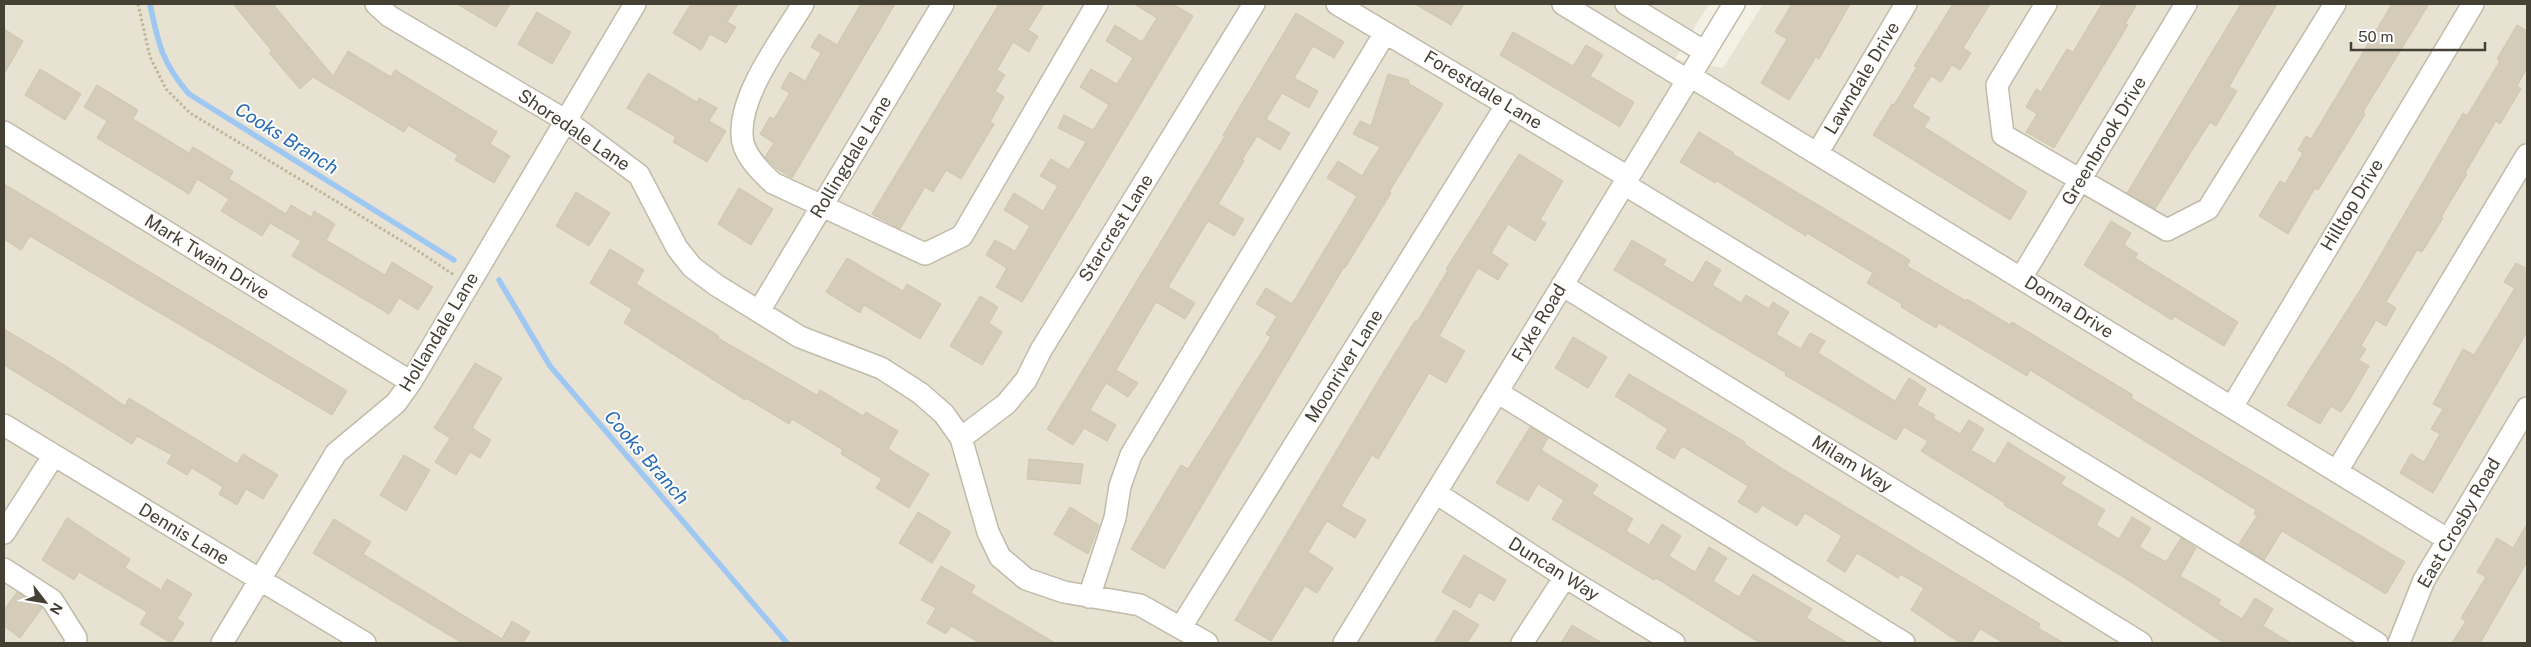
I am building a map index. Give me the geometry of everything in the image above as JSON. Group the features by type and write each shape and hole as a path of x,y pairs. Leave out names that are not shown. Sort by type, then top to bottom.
{"street":[{"name":"Shoredale Lane","path":"376,4 389,16 565,120 640,175 677,248 692,267 716,286 800,337 882,368 920,393 944,414 961,438 988,532 1000,557 1026,579 1064,592 1140,605 1207,643"},
{"name":"Hollandale Lane","path":"222,643 336,453 396,403 411,382 635,4"},
{"path":"804,4 749,93 741,136 755,166 773,182 925,254 962,236 1097,4"},
{"name":"Rollingdale Lane","path":"760,311 822,204 943,4"},
{"name":"Starcrest Lane","path":"961,438 1006,404 1026,380 1041,350 1254,4"},
{"name":"Forestdale Lane","path":"1337,4 1507,104 1626,181 2377,643"},
{"name":"Donna Drive","path":"1563,4 1818,152 2447,539"},
{"path":"1626,4 1705,52"},
{"name":"Fyke Road","path":"1344,643 1734,4"},
{"name":"Lawndale Drive","path":"1818,152 1906,4"},
{"path":"2046,4 1997,85 2003,134 2167,230 2208,209 2335,4"},
{"name":"Greenbrook Drive","path":"2021,278 2186,4"},
{"name":"Hilltop Drive","path":"2232,407 2472,4"},
{"path":"1088,597 1115,518 1120,486 1131,455 1385,32"},
{"name":"Moonriver Lane","path":"1181,627 1507,104"},
{"name":"Mark Twain Drive","path":"4,132 411,382"},
{"path":"2337,471 2527,155"},
{"name":"Milam Way","path":"1562,286 2141,643"},
{"path":"1498,392 1904,643"},
{"name":"East Crosby Road","path":"2399,643 2424,580 2527,408"},
{"name":"Dennis Lane","path":"4,425 365,643"},
{"path":"4,533 54,455"},
{"name":"Duncan Way","path":"1436,493 1565,577 1674,643"},
{"path":"4,569 52,600 76,638 75,643"},
{"path":"1522,643 1565,577"}],"path":[{"path":"138,4 150,57 166,89 190,113 412,247 468,284"}],"shaded area":[{"path":"4,4 1709,4 1675,59 1723,68 1763,4 2527,4 2527,643 4,643"}],"building":[{"path":"233,4 273,4 333,76 348,51 391,77 395,70 497,132 490,144 510,156 494,183 455,160 458,155 408,125 404,132 313,77 300,89 269,53 272,51"},
{"path":"457,4 510,4 496,27"},
{"path":"691,4 738,4 727,22 736,27 726,43 710,34 701,50 673,33"},
{"path":"861,4 895,4 792,178 776,168 765,157 774,143 760,134 770,117 774,119 790,93 781,88 790,72 805,81 821,53 811,47 819,34 837,45"},
{"path":"999,4 1044,4 1028,30 1038,36 1029,52 1013,42 997,70 1005,75 995,91 1004,97 990,122 994,124 961,179 946,170 933,192 925,187 900,229 872,214"},
{"path":"1134,4 1173,4 1193,16 1022,302 996,287 1007,268 986,255 995,240 1015,251 1030,226 1004,210 1014,193 1043,211 1058,186 1040,176 1051,159 1069,170 1086,142 1058,128 1064,115 1093,130 1109,105 1080,87 1091,69 1117,84 1133,58 1106,41 1115,25 1142,42 1157,18"},
{"path":"1415,4 1464,4 1451,25"},
{"path":"1792,4 1850,4 1819,59 1816,57 1789,100 1761,83 1787,39 1775,32"},
{"path":"1953,4 1990,4 1963,48 1971,53 1960,70 1952,65 1941,82 1931,76 1912,107 1930,118 1924,127 2027,192 2010,220 1873,135 1892,104 1894,105 1917,67 1914,66"},
{"path":"2102,4 2137,4 2125,24 2128,25 2054,148 2026,132 2037,114 2026,107 2036,89 2041,92 2067,49 2073,52"},
{"path":"2241,4 2277,4 2229,87 2237,91 2216,126 2210,122 2155,209 2127,193"},
{"path":"2392,4 2429,4 2363,112 2365,114 2345,147 2318,190 2315,188 2288,234 2259,216 2280,181 2285,184 2303,153 2298,150 2306,136 2311,139"},
{"path":"537,12 571,32 552,64 518,44"},
{"path":"1296,13 1344,42 1334,58 1313,46 1294,78 1318,91 1309,108 1282,93 1266,119 1290,133 1280,150 1257,136 1242,160 1244,161 1218,204 1244,219 1234,236 1208,221 1168,287 1195,303 1185,319 1156,302 1116,370 1138,383 1128,397 1106,383 1090,410 1116,425 1107,441 1084,428 1073,445 1047,429 1225,136 1223,135"},
{"path":"2517,25 2527,31 2527,68 2517,86 2521,89 2500,124 2496,121 2465,173 2467,174 2441,217 2443,218 2422,252 2417,250 2386,302 2396,308 2386,326 2376,320 2361,346 2366,349 2359,360 2369,366 2350,399 2341,412 2331,406 2320,424 2287,405 2362,287 2463,113 2467,116 2500,61 2497,59"},
{"path":"4,29 23,41 4,74"},
{"path":"1513,32 1573,66 1586,45 1603,55 1590,76 1634,102 1620,127 1500,55"},
{"path":"40,69 81,94 65,120 25,95"},
{"path":"648,73 697,102 699,98 717,108 709,121 726,131 707,162 673,142 676,137 627,108"},
{"path":"1388,74 1409,80 1408,83 1443,104 1164,569 1131,549 1181,465 1188,469 1271,337 1266,334 1277,316 1256,304 1266,288 1292,304 1357,196 1327,178 1338,161 1362,176 1380,147 1353,134 1360,121 1371,126"},
{"path":"97,85 138,110 133,119 189,153 193,147 233,171 229,179 286,214 291,205 311,217 314,211 335,224 326,240 385,275 392,262 433,287 418,310 399,298 389,314 292,256 301,241 270,223 262,236 221,211 229,199 197,179 189,194 97,138 107,121 84,107"},
{"path":"1699,132 1910,260 1907,266 2010,325 2012,322 2133,395 2131,398 2405,562 2386,594 2282,531 2264,560 2239,544 2257,516 2254,514 2256,510 2030,370 2027,376 1939,323 1936,328 1901,307 1902,304 1867,283 1873,273 1807,233 1806,236 1717,181 1715,183 1680,162"},
{"path":"1519,154 1563,181 1540,220 1546,223 1535,241 1508,224 1491,253 1508,264 1498,280 1478,268 1439,336 1465,351 1446,383 1429,373 1378,459 1372,455 1341,506 1366,520 1355,538 1327,521 1308,552 1333,568 1317,593 1305,586 1271,641 1235,620 1389,363 1415,321 1417,322 1448,270 1446,269"},
{"path":"4,184 347,391 332,415 30,236 21,250 4,239"},
{"path":"739,188 773,209 751,245 718,224"},
{"path":"576,192 610,213 589,246 556,226"},
{"path":"2111,221 2131,233 2124,245 2138,254 2135,258 2238,322 2224,346 2174,316 2172,320 2084,265"},
{"path":"1632,240 1666,260 1663,265 1693,283 1706,261 1721,270 1712,285 1741,303 1746,295 1769,309 1773,302 1789,312 1776,334 1801,349 1810,333 1825,341 1818,353 1895,401 1909,378 1926,389 1917,405 1935,415 1933,418 1960,434 1969,420 1984,429 1971,450 1995,464 2008,442 2065,477 2061,484 2105,510 2096,525 2119,539 2132,517 2151,528 2139,547 2166,562 2181,538 2196,548 2180,576 2221,600 2218,604 2242,619 2255,598 2273,609 2263,626 2291,643 2224,643 2128,580 2004,505 2005,503 1921,451 1928,441 1904,427 1896,440 1785,375 1786,373 1614,270"},
{"path":"610,249 644,270 636,284 719,336 718,338 817,395 820,390 863,416 866,412 898,431 888,449 929,474 909,508 876,488 882,479 841,454 843,450 792,419 789,424 746,398 745,400 624,323 632,309 590,283"},
{"path":"847,258 903,291 907,284 941,304 920,339 864,305 860,313 826,292"},
{"path":"2516,263 2527,269 2527,332 2433,493 2400,473 2411,454 2424,462 2440,434 2431,429 2443,409 2433,404 2463,349 2474,355 2515,288 2504,282"},
{"path":"980,296 998,307 989,323 1002,332 982,365 950,346"},
{"path":"4,329 66,366 125,406 129,398 237,464 243,454 278,475 263,499 246,489 237,505 219,494 223,487 192,468 187,475 167,463 172,455 137,436 132,444 4,365"},
{"path":"1573,337 1607,357 1588,388 1555,368"},
{"path":"475,363 502,378 472,428 491,440 480,458 470,452 456,475 435,462 450,438 434,428"},
{"path":"1629,374 1745,442 1744,444 1783,469 2040,624 2038,628 2064,643 2004,643 1980,629 1971,643 1960,643 1911,610 1924,588 1900,574 1898,578 1857,553 1845,572 1827,561 1842,536 1805,513 1797,526 1762,505 1757,513 1738,502 1748,486 1682,446 1674,459 1656,448 1668,429 1615,396"},
{"path":"1530,427 1548,438 1541,450 1598,485 1592,494 1633,519 1626,531 1649,545 1662,524 1681,536 1669,556 1695,572 1709,547 1727,558 1713,581 1739,597 1753,574 1812,609 1806,618 1848,643 1760,643 1656,578 1654,580 1552,519 1564,500 1538,484 1528,501 1496,483"},
{"path":"404,455 430,470 406,511 380,495"},
{"path":"1029,459 1083,464 1080,484 1027,479"},
{"path":"1070,507 1099,525 1088,554 1054,534"},
{"path":"918,512 951,532 932,563 899,543"},
{"path":"67,518 130,559 125,568 161,590 167,579 192,594 177,619 184,623 171,643 140,624 147,612 79,572 74,580 42,560"},
{"path":"334,519 371,542 363,554 502,639 512,621 530,632 523,643 462,643 313,553"},
{"path":"2527,524 2527,562 2480,643 2452,643 2466,621 2461,618 2486,577 2477,572 2497,538 2513,548"},
{"path":"1464,555 1506,580 1494,601 1479,592 1470,608 1442,592"},
{"path":"941,566 975,586 971,593 1055,643 980,643 951,626 946,634 927,623 936,608 921,600"},
{"path":"17,592 42,608 20,638 4,626 4,610"},
{"path":"1454,610 1479,625 1467,643 1434,643"},
{"path":"1572,625 1602,643 1561,643"}],"waterway":[{"name":"Cooks Branch","path":"150,4 162,52 180,83 189,94 454,260"},
{"name":"Cooks Branch","path":"499,280 550,366 787,643"}]}
